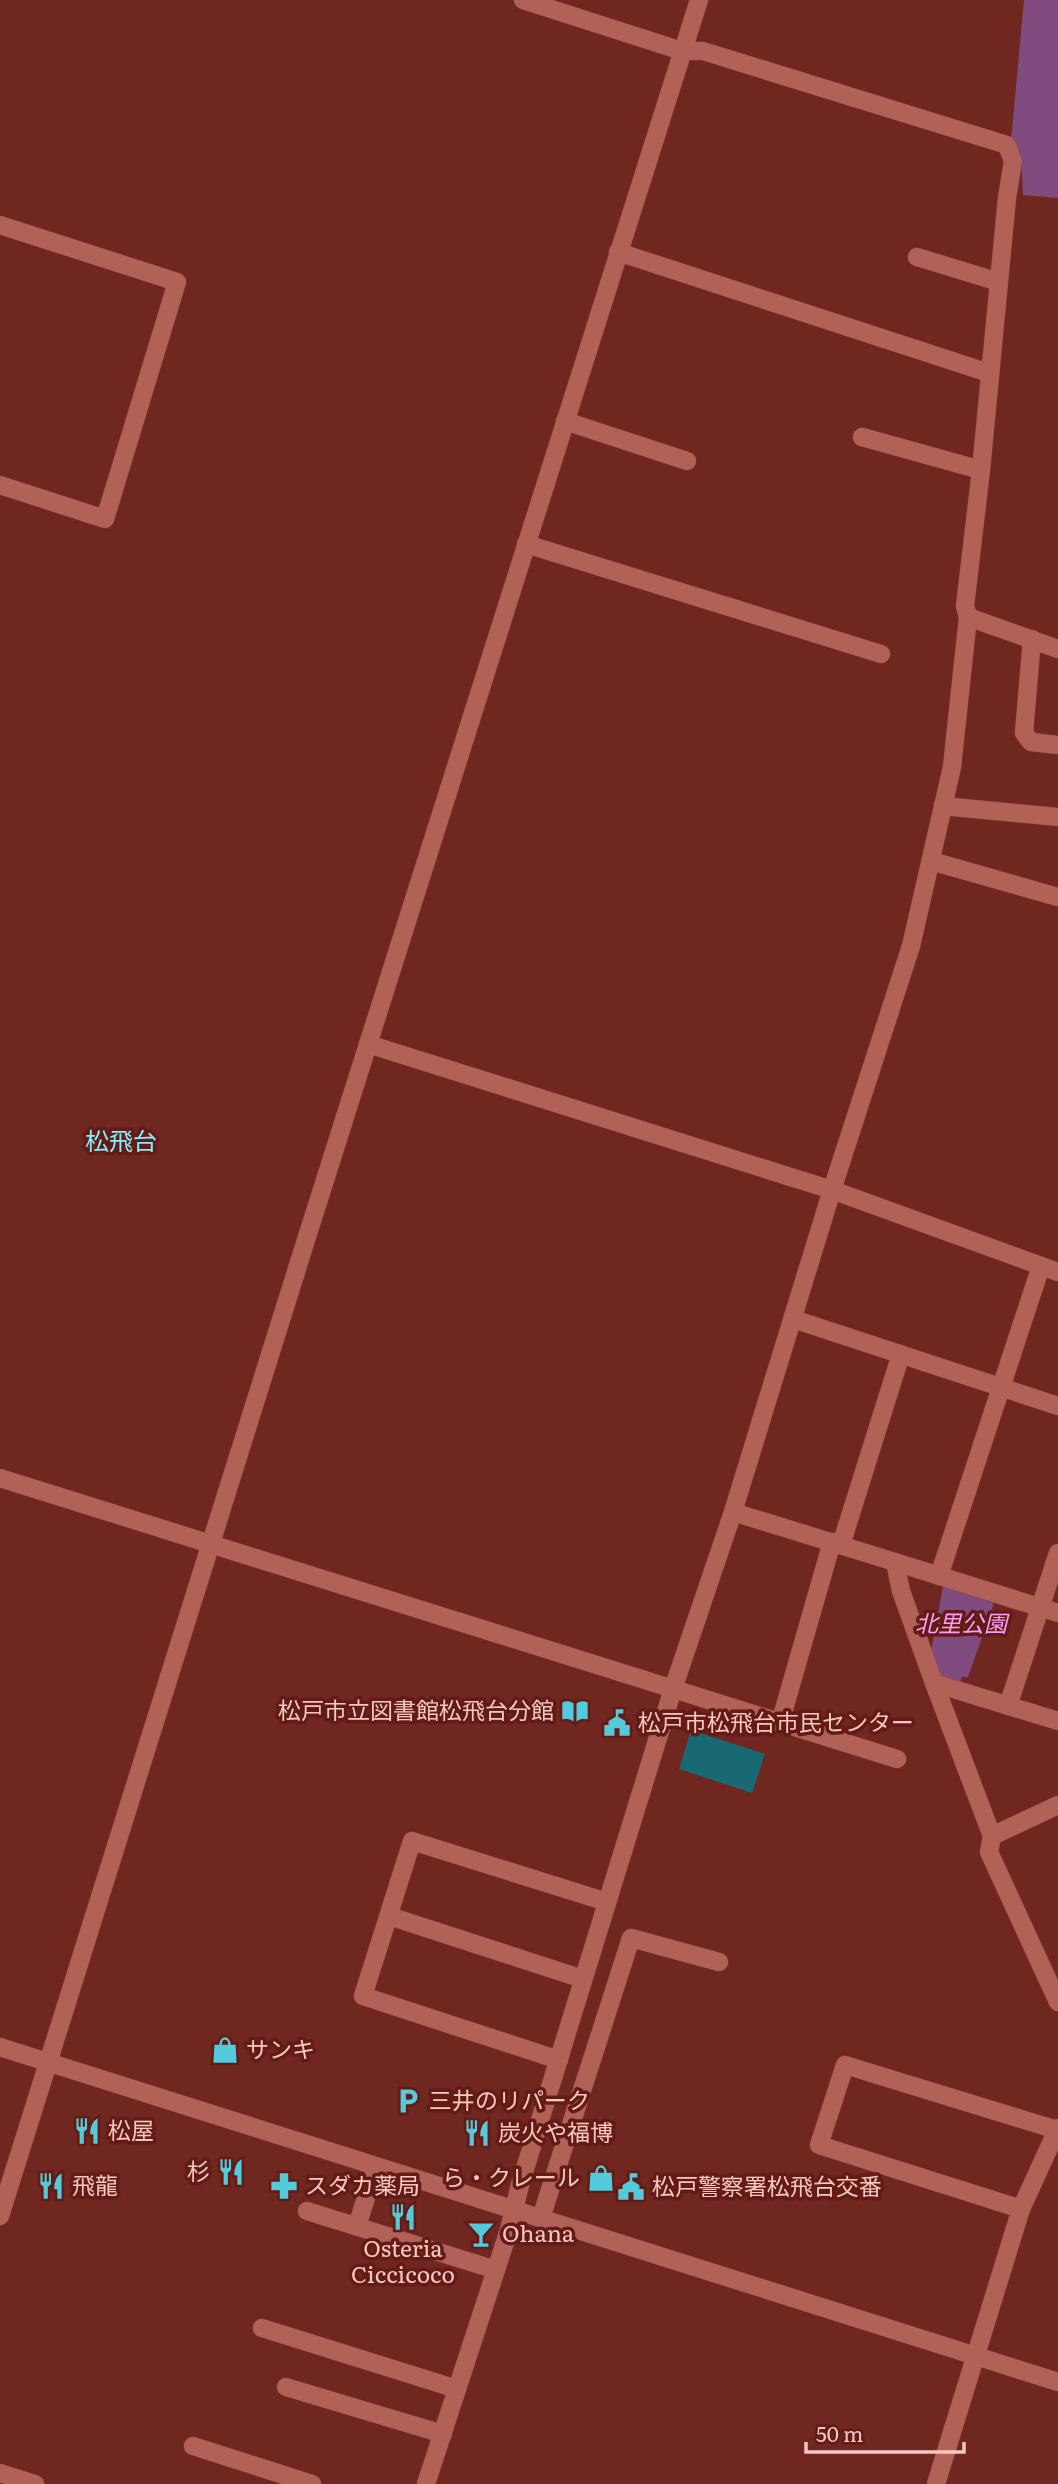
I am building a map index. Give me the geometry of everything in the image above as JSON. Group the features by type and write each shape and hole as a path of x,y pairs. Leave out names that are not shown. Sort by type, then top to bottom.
{"street":[{"path":"426,2484 496,2270 673,1689 733,1511 911,946 952,767 968,617 965,606 1013,161 1006,145 703,51 682,51 523,0"},
{"path":"0,2216 699,0"},
{"path":"0,225 177,282 105,519 0,485"},
{"path":"618,252 989,373"},
{"path":"917,257 999,282"},
{"path":"565,421 687,461"},
{"path":"862,437 981,470"},
{"path":"526,544 881,654"},
{"path":"968,617 1058,649"},
{"path":"1032,639 1024,733 1031,743 1058,745"},
{"path":"943,807 1058,817"},
{"path":"930,862 1058,897"},
{"path":"368,1044 832,1191 1050,1269 1001,1386 939,1576"},
{"path":"793,1320 1058,1406"},
{"path":"780,1723 836,1543 901,1354"},
{"path":"0,1478 897,1759"},
{"path":"733,1511 1058,1613"},
{"path":"1008,1706 1058,1553"},
{"path":"895,1562 901,1591 992,1836 989,1852 1058,2002"},
{"path":"934,1684 1058,1721"},
{"path":"992,1836 1058,1805"},
{"path":"559,2060 363,1996 412,1841 607,1902"},
{"path":"389,1916 583,1979"},
{"path":"541,2218 631,1938 719,1962"},
{"path":"0,2047 1058,2382"},
{"path":"936,2484 1021,2208 1058,2129 845,2065 819,2145 1021,2208"},
{"path":"356,2226 376,2166"},
{"path":"307,2211 496,2270"},
{"path":"262,2328 457,2389"},
{"path":"286,2387 443,2434"},
{"path":"193,2446 312,2484"},
{"path":"0,2473 35,2484"}],"green space":[{"path":"1024,0 1058,0 1058,198 1023,195 1021,154 1011,141"},
{"name":"北里公園","path":"943,1586 994,1603 968,1677 962,1677 959,1684 937,1675 930,1657"}],"water":[{"path":"691,1730 765,1754 752,1793 679,1769"}],"place":[{"name":"松戸市立図書館松飛台分館","path":"575,1711"},
{"name":"松戸市松飛台市民センター","path":"617,1723"},
{"name":"サンキ","path":"225,2050"},
{"name":"三井のリパーク","path":"408,2101"},
{"name":"松屋","path":"87,2131"},
{"name":"炭火や福博","path":"477,2133"},
{"name":"杉","path":"231,2172"},
{"name":"ら・クレール","path":"601,2178"},
{"name":"飛龍","path":"51,2186"},
{"name":"スダカ薬局","path":"284,2186"},
{"name":"松戸警察署松飛台交番","path":"631,2187"},
{"name":"Osteria Ciccicoco","path":"403,2217"},
{"name":"Ohana","path":"481,2234"}],"district":[{"name":"松飛台","path":"121,1142"}]}
